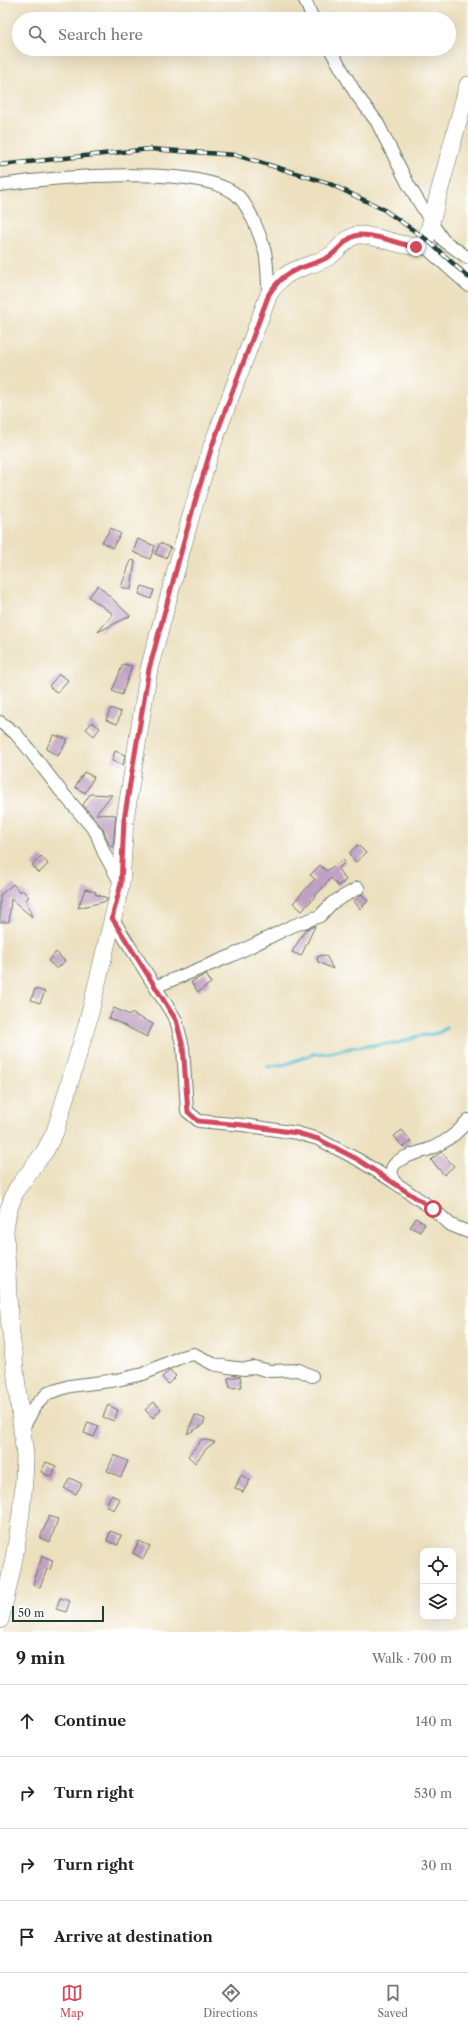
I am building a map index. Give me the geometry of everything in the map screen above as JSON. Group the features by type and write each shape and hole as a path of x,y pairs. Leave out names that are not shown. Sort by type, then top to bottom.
{"street":[{"path":"305,0 310,12"},
{"path":"334,56 356,94 376,122 408,184 431,222 443,240 468,258"},
{"path":"0,1620 13,1565 24,1480 22,1430 8,1310 5,1230 8,1211 16,1190 45,1151 55,1132 88,1021 121,884 124,820 149,669 192,512 212,446 269,294 284,277 293,271 326,258 351,237 358,235 384,238 412,246 422,244 426,239 468,86"},
{"path":"0,185 136,174 174,176 202,180 230,190 239,197 246,207 265,252 269,294"},
{"path":"422,244 468,285"},
{"path":"0,722 15,733 60,790 96,832 104,853 121,884"},
{"path":"157,986 231,956 292,926 320,916 332,903 358,888"},
{"path":"112,918 157,986 176,1020 183,1047 188,1112 192,1116 198,1121 243,1125 297,1133 318,1139 357,1159 433,1209 451,1225 468,1232"},
{"path":"394,1182 391,1173 394,1164 412,1154 433,1148 449,1138 468,1120"},
{"path":"22,1430 35,1406 48,1392 70,1386 118,1380 143,1374 181,1357 194,1354 213,1364 228,1367 245,1369 254,1367 270,1371 299,1370 312,1376"}],"building":[{"path":"111,528 121,534 112,548 102,542"},
{"path":"138,539 155,546 150,559 133,552"},
{"path":"160,543 171,548 166,558 155,554"},
{"path":"131,560 135,561 131,590 121,587"},
{"path":"98,585 130,616 98,632 113,614 89,597"},
{"path":"142,586 154,590 151,599 139,594"},
{"path":"123,664 132,666 122,695 112,691"},
{"path":"59,674 68,680 57,693 49,686"},
{"path":"111,708 121,712 117,724 106,720"},
{"path":"92,722 100,728 94,736 86,729"},
{"path":"54,735 68,739 58,756 46,749"},
{"path":"115,751 125,755 123,765 112,761"},
{"path":"84,772 94,777 85,793 75,787"},
{"path":"90,794 112,795 96,814 116,815 113,847 110,846 102,827 83,805"},
{"path":"358,845 366,853 356,862 350,856 350,852"},
{"path":"41,856 48,864 39,873 32,865"},
{"path":"343,860 345,862 338,869 346,880 338,886 331,878 302,911 293,903 315,879 310,875 320,865 326,871"},
{"path":"13,884 20,892 22,890 29,897 26,900 32,917 11,899 9,922 0,922 0,895"},
{"path":"85,889 96,892 95,894 107,898 107,901 78,908"},
{"path":"362,894 368,901 360,909 354,901"},
{"path":"315,926 301,956 292,952 306,929"},
{"path":"56,952 65,961 57,969 48,961"},
{"path":"324,955 327,957 333,969 318,962 317,957"},
{"path":"206,974 211,983 198,992 191,982"},
{"path":"35,989 45,992 40,1003 31,1000"},
{"path":"114,1008 130,1015 131,1013 153,1024 147,1037 109,1018"},
{"path":"402,1130 411,1141 403,1147 394,1136"},
{"path":"441,1152 454,1166 444,1175 431,1160"},
{"path":"416,1218 425,1224 420,1232 410,1227"},
{"path":"170,1370 176,1376 168,1384 162,1377"},
{"path":"240,1376 242,1387 230,1388 228,1378"},
{"path":"154,1402 161,1409 153,1418 145,1410"},
{"path":"108,1405 118,1410 114,1421 103,1417"},
{"path":"195,1415 205,1419 203,1425 187,1434"},
{"path":"88,1422 99,1426 94,1437 84,1433"},
{"path":"202,1439 215,1442 207,1448 195,1463 188,1456"},
{"path":"114,1455 128,1461 121,1477 107,1471"},
{"path":"46,1462 56,1466 52,1477 41,1472"},
{"path":"241,1475 250,1480 243,1492 235,1488"},
{"path":"70,1478 82,1484 76,1494 64,1488"},
{"path":"111,1495 120,1499 114,1510 106,1506"},
{"path":"49,1516 58,1519 50,1542 40,1538"},
{"path":"110,1531 121,1535 118,1545 107,1541"},
{"path":"139,1541 150,1546 143,1559 133,1553"},
{"path":"42,1556 53,1560 50,1570 47,1569 40,1588 33,1585"},
{"path":"60,1598 70,1601 66,1612 56,1609"}],"waterway":[{"path":"267,1067 286,1064 313,1054 330,1053 355,1047 398,1043 419,1036 439,1033 446,1028"}],"railway":[{"path":"0,165 150,149 236,155 328,183 383,209 426,239 468,277"}],"route":[{"path":"416,247 368,235 351,237 332,255 322,261 293,271 284,277 269,294 212,446 192,512 149,669 124,820 121,884 112,918 157,986 176,1020 183,1047 188,1112 192,1116 198,1121 208,1123 243,1125 297,1133 318,1139 357,1159 433,1209"}]}
